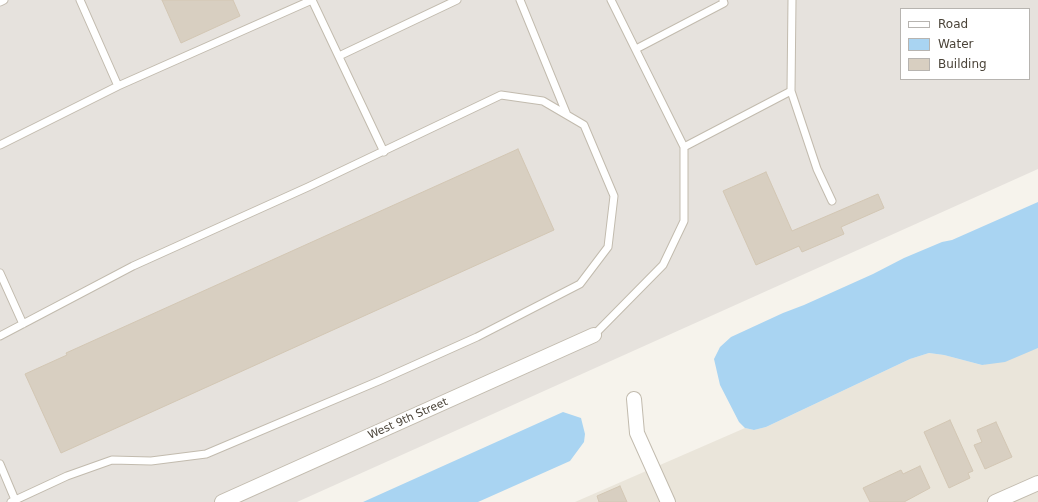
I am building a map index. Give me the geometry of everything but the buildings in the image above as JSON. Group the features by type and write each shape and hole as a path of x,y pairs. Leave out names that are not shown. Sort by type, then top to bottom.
{"street":[{"name":"West 9th Street","path":"222,502 594,335"},
{"path":"634,399 637,433 668,502"},
{"path":"995,502 1038,483"}],"lane":[{"path":"0,2 4,0"},
{"path":"80,0 118,86"},
{"path":"0,145 118,86 312,0 384,152"},
{"path":"339,56 457,0"},
{"path":"520,0 567,115"},
{"path":"594,335 663,265 684,221 684,147 611,0"},
{"path":"636,49 724,3 723,0"},
{"path":"792,0 791,91 817,169 832,201"},
{"path":"684,147 791,91"},
{"path":"0,336 133,266 384,152 501,95 543,101 584,125 614,196 608,247 580,284 470,340 381,380 206,454 151,461 112,460 67,476 14,501 0,464"},
{"path":"0,273 24,324"}],"shaded area":[{"path":"0,0 1038,0 1038,169 297,502 0,502"},
{"path":"1038,348 1038,502 575,502 745,428 754,430 766,427 910,359 929,353 944,355 982,365"}],"water":[{"path":"1038,202 1038,348 1005,362 982,365 944,355 929,353 910,359 766,427 754,430 745,428 739,422 720,385 714,359 720,347 731,337 873,274 904,258 942,242 952,240"},
{"path":"563,412 581,418 585,434 584,442 570,461 478,502 363,502"}]}
